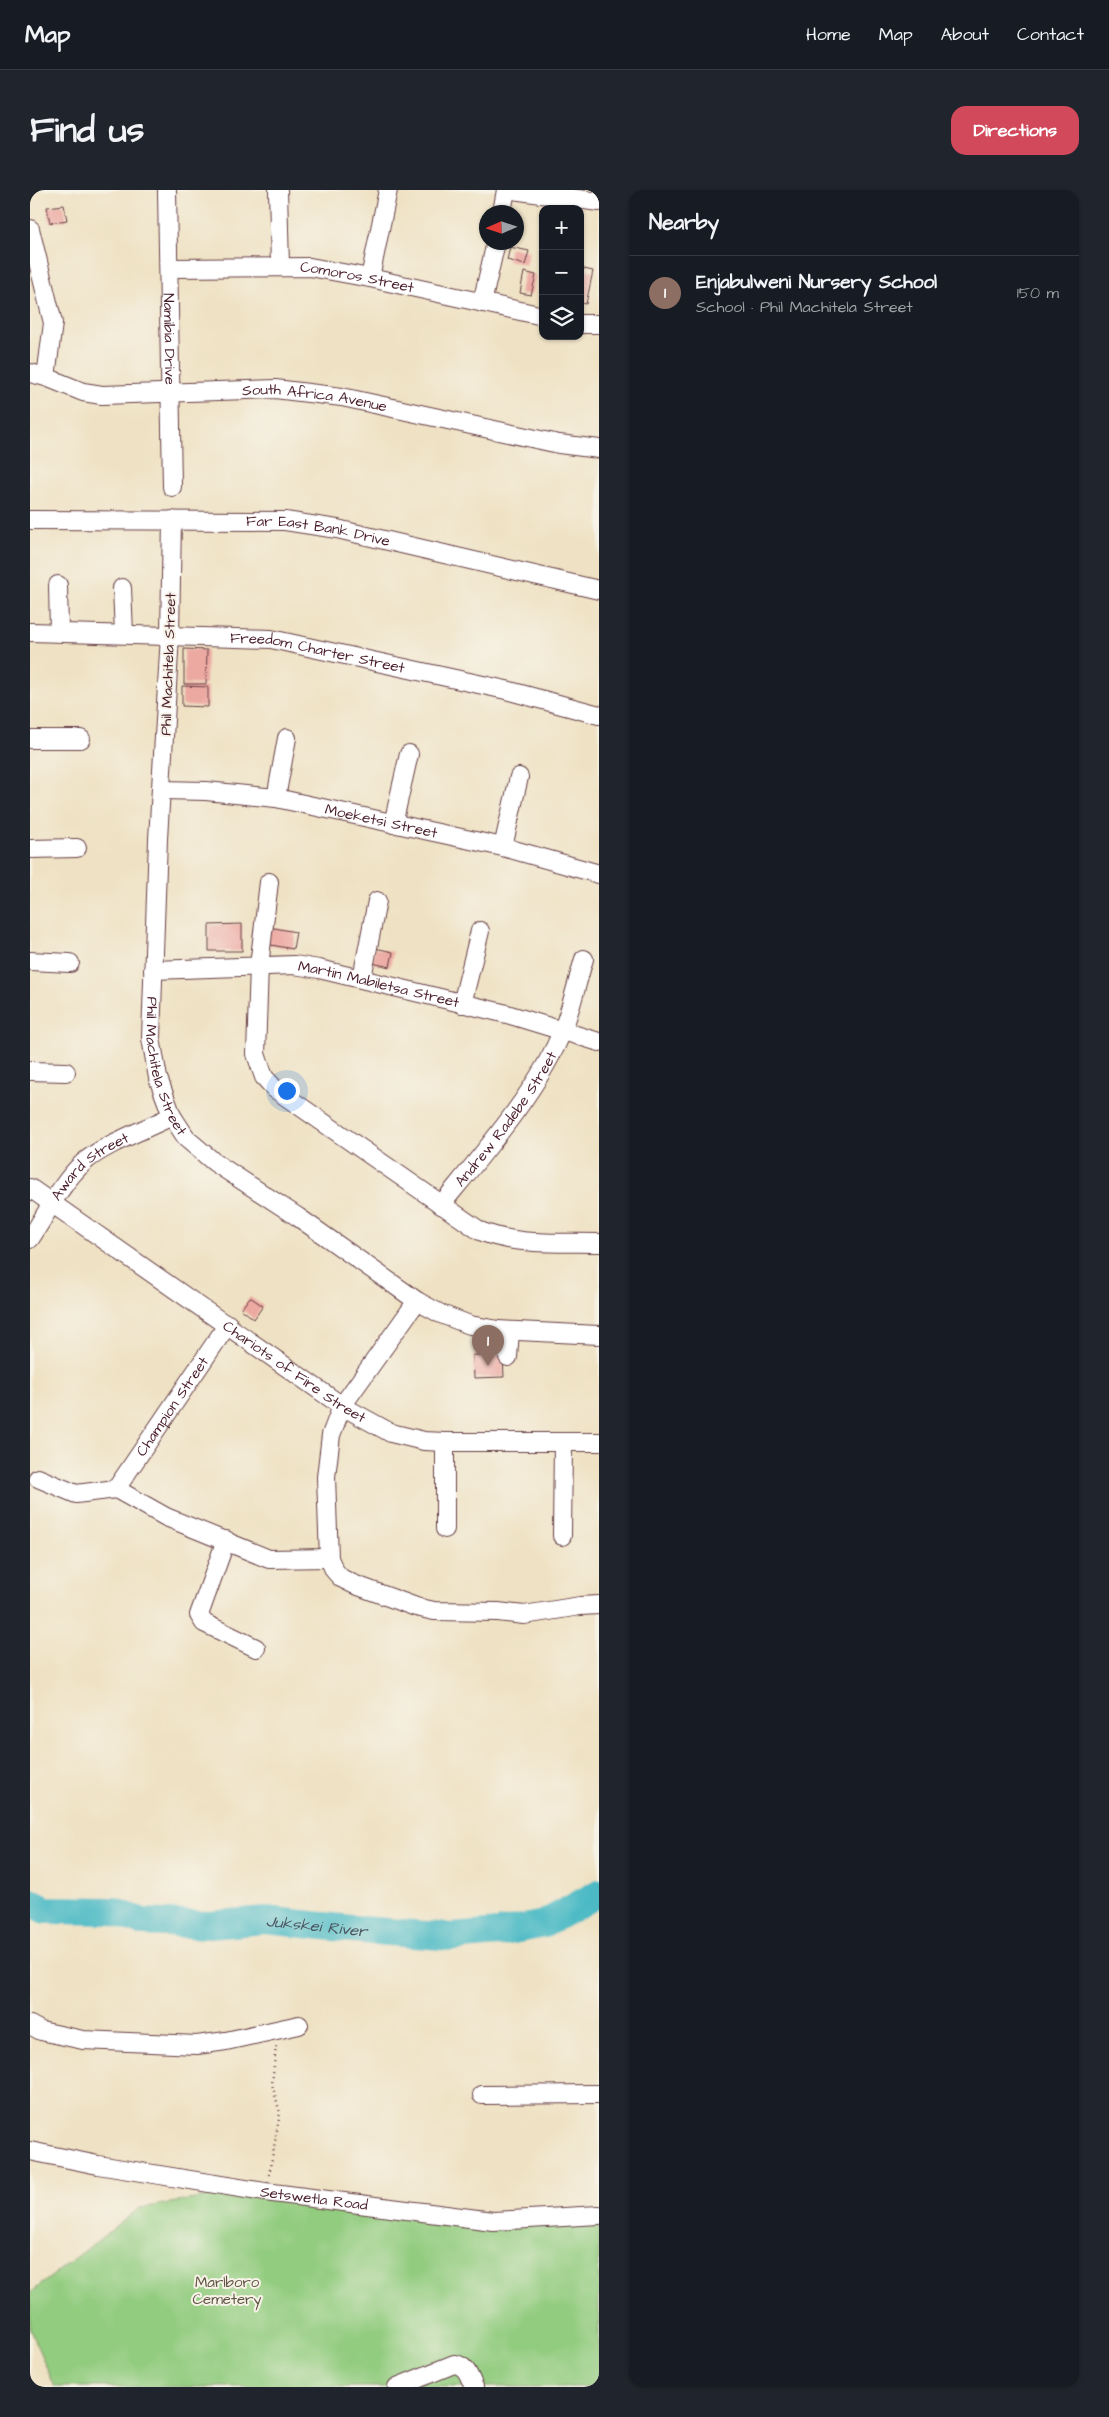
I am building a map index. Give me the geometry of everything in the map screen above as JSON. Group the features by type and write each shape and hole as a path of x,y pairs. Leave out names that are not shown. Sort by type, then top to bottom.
{"street":[{"name":"Namibia Drive","path":"167,190 172,487"},
{"path":"278,190 280,266"},
{"path":"370,278 388,190"},
{"path":"503,205 506,190"},
{"path":"513,190 599,202"},
{"path":"30,229 53,323 38,375"},
{"path":"482,304 494,250"},
{"name":"Comoros Street","path":"169,268 310,267 370,278 539,315"},
{"path":"584,324 599,324"},
{"name":"South Africa Avenue","path":"38,375 82,392 102,395 275,389 308,392 342,397 559,444 599,449"},
{"name":"Far East Bank Drive","path":"30,520 259,520 337,529 599,590"},
{"name":"Phil Machitela Street","path":"172,520 170,635 158,840 152,1054 158,1078 172,1116 187,1139 214,1162 298,1217 417,1301 453,1320 470,1325 510,1331 599,1335"},
{"path":"58,585 59,631"},
{"path":"122,588 124,633"},
{"name":"Freedom Charter Street","path":"30,632 59,631 255,637 506,690 599,715"},
{"path":"276,798 287,738"},
{"path":"30,739 81,739"},
{"path":"393,824 408,754"},
{"path":"503,847 519,777"},
{"name":"Moeketsi Street","path":"162,790 206,791 276,798 503,847 599,874"},
{"path":"30,849 77,848"},
{"path":"269,882 259,966 256,1054 264,1077 275,1089 480,1231 492,1236 520,1241 599,1243"},
{"path":"362,978 377,901"},
{"path":"462,1004 480,931"},
{"name":"Andrew Radebe Street","path":"441,1205 473,1166 535,1082 563,1030 584,959"},
{"path":"30,962 70,963"},
{"name":"Martin Mabiletsa Street","path":"153,970 294,965 362,978 563,1030 599,1042"},
{"path":"30,1071 66,1072"},
{"name":"Award Street","path":"30,1239 76,1171 90,1158 172,1116"},
{"name":"Chariots of Fire Street","path":"30,1188 228,1324 342,1406 391,1433 410,1438 445,1442 599,1442"},
{"path":"417,1301 342,1406 331,1435 327,1455 329,1558 334,1570 342,1578 353,1584 416,1607 434,1611 498,1612 524,1615 574,1606 599,1605"},
{"name":"Champion Street","path":"116,1489 228,1324"},
{"path":"508,1357 510,1331"},
{"path":"444,1529 445,1442"},
{"path":"562,1536 563,1442"},
{"path":"38,1478 76,1494 116,1489 166,1517 269,1559 329,1558"},
{"path":"226,1540 199,1615 204,1623 256,1648"},
{"path":"30,2025 41,2031 83,2040 197,2045 226,2041 299,2025"},
{"path":"482,2095 599,2094"},
{"name":"Setswetla Road","path":"30,2151 98,2165 266,2192 493,2221 599,2215"},
{"path":"397,2387 454,2364 463,2366 474,2387"}],"path":[{"path":"266,2192 280,2113 272,2084 278,2029"}],"green space":[{"name":"Marlboro Cemetery","path":"225,2194 498,2224 599,2218 599,2387 55,2387 30,2330 30,2293 140,2208"}],"building":[{"path":"64,205 67,220 50,223 47,207"},
{"path":"509,250 529,251 525,265 507,260"},
{"path":"584,269 593,271 586,304 584,304"},
{"path":"524,272 536,275 531,295 520,293"},
{"path":"184,649 207,650 206,684 184,684"},
{"path":"182,686 208,687 208,707 182,706"},
{"path":"242,924 242,951 209,951 209,925"},
{"path":"269,927 296,932 293,949 266,944"},
{"path":"375,948 393,952 390,967 372,963"},
{"path":"250,1297 263,1306 254,1319 241,1309"},
{"path":"473,1355 503,1355 504,1377 474,1378"}],"waterway":[{"name":"Jukskei River","path":"30,1902 46,1910 113,1911 143,1922 210,1925 265,1920 453,1937 498,1933 544,1924 599,1893"}],"place":[{"name":"Enjabulweni Nursery School","path":"488,1366"}]}
